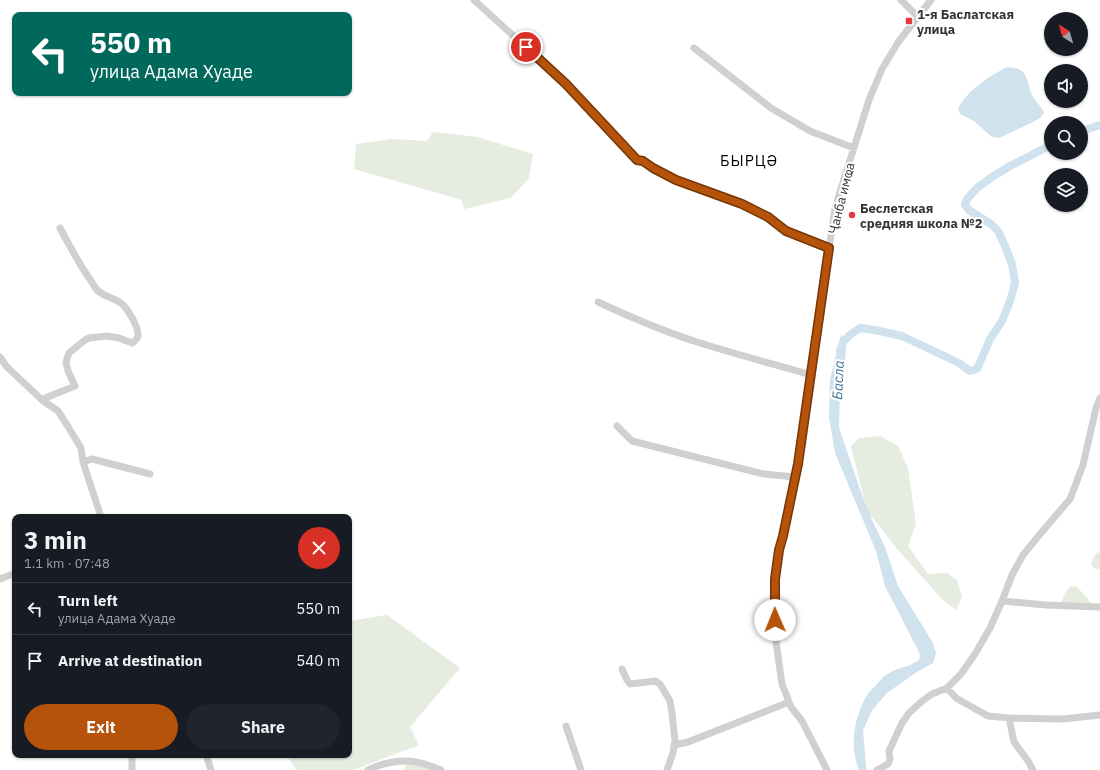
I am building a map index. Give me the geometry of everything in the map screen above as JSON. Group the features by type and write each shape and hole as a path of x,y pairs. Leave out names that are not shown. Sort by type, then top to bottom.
{"street":[{"path":"474,0 547,65 637,160 643,161 676,180 742,204 768,217 786,231 829,248"},
{"path":"901,0 918,17"},
{"name":"Ҷанба имҩа","path":"826,770 802,721 789,702 782,684 779,672 776,635 775,579 779,550 795,477 835,210 869,100 882,69 899,41 931,0"},
{"path":"694,48 771,108 810,131 854,148"},
{"path":"42,400 75,386 67,367 67,358 70,353 85,340 89,338 106,336 119,338 132,343 136,341 138,337 138,333 132,318 127,310 121,303 98,291 85,272 60,228"},
{"path":"598,302 628,316 695,341 811,375"},
{"path":"0,357 6,366 42,400 58,411 67,424 81,448 83,462 100,514"},
{"path":"877,770 888,764 895,737 909,713 932,694 947,688 961,674 990,628 1012,575 1023,555 1070,499 1083,465 1096,408 1100,398"},
{"path":"617,426 632,441 764,474 795,477"},
{"path":"83,462 92,459 150,474"},
{"path":"0,579 10,575"},
{"path":"1002,601 1046,605 1100,607"},
{"path":"622,669 626,680 630,684 655,681 660,684 670,701 674,745 667,770"},
{"path":"947,688 956,698 988,716 1063,719 1100,715"},
{"path":"674,745 688,742 789,702"},
{"path":"1009,718 1014,742 1033,770"},
{"path":"566,726 582,770"},
{"path":"132,758 132,770"},
{"path":"207,758 211,770"},
{"path":"368,770 401,761 417,762 440,770"}],"shaded area":[{"path":"433,132 478,137 533,154 529,178 511,198 464,209 462,200 354,169 356,144 392,139 427,141"},
{"path":"880,436 898,446 908,468 916,524 908,546 928,574 947,573 957,580 962,597 956,610 942,599 898,550 867,511 851,446 859,438"},
{"path":"1098,552 1100,553 1100,569 1093,568 1091,563 1094,556"},
{"path":"1071,586 1077,587 1091,604 1061,604 1064,594"},
{"path":"387,615 460,668 410,727 419,745 353,770 297,770 288,758 352,758 352,621"},
{"path":"406,762 435,770 404,770"}],"water":[{"path":"1007,67 1022,71 1028,80 1033,97 1044,113 1040,118 1031,123 999,138 992,137 974,121 960,114 958,109 966,96 972,90 986,79"},
{"path":"842,334 846,349 844,373 840,391 839,428 861,492 885,547 898,586 933,643 936,653 933,663 917,672 887,693 873,709 863,730 867,770 859,770 854,751 854,732 863,704 868,694 883,677 894,670 915,663 919,660 920,654 885,586 876,551 835,453 829,417 830,380"}],"waterway":[{"name":"Басла","path":"1088,129 1100,125"},
{"name":"Басла","path":"840,350 844,341 860,328 875,330 902,336 959,363 970,371 977,369 990,339 1002,321 1015,283 1012,264 998,231 991,224 970,211 965,205 967,199 977,188 992,177 1044,149"}],"place":[{"name":"1-я Баслатская улица","path":"909,21"},
{"name":"Беслетская средняя школа №2","path":"852,215"}],"district":[{"name":"БЫРЦӘ","path":"749,161"}],"route":[{"path":"526,47 566,84 637,160 643,161 676,180 742,204 768,217 786,231 829,248 798,464 779,550 775,579 775,620"}]}
